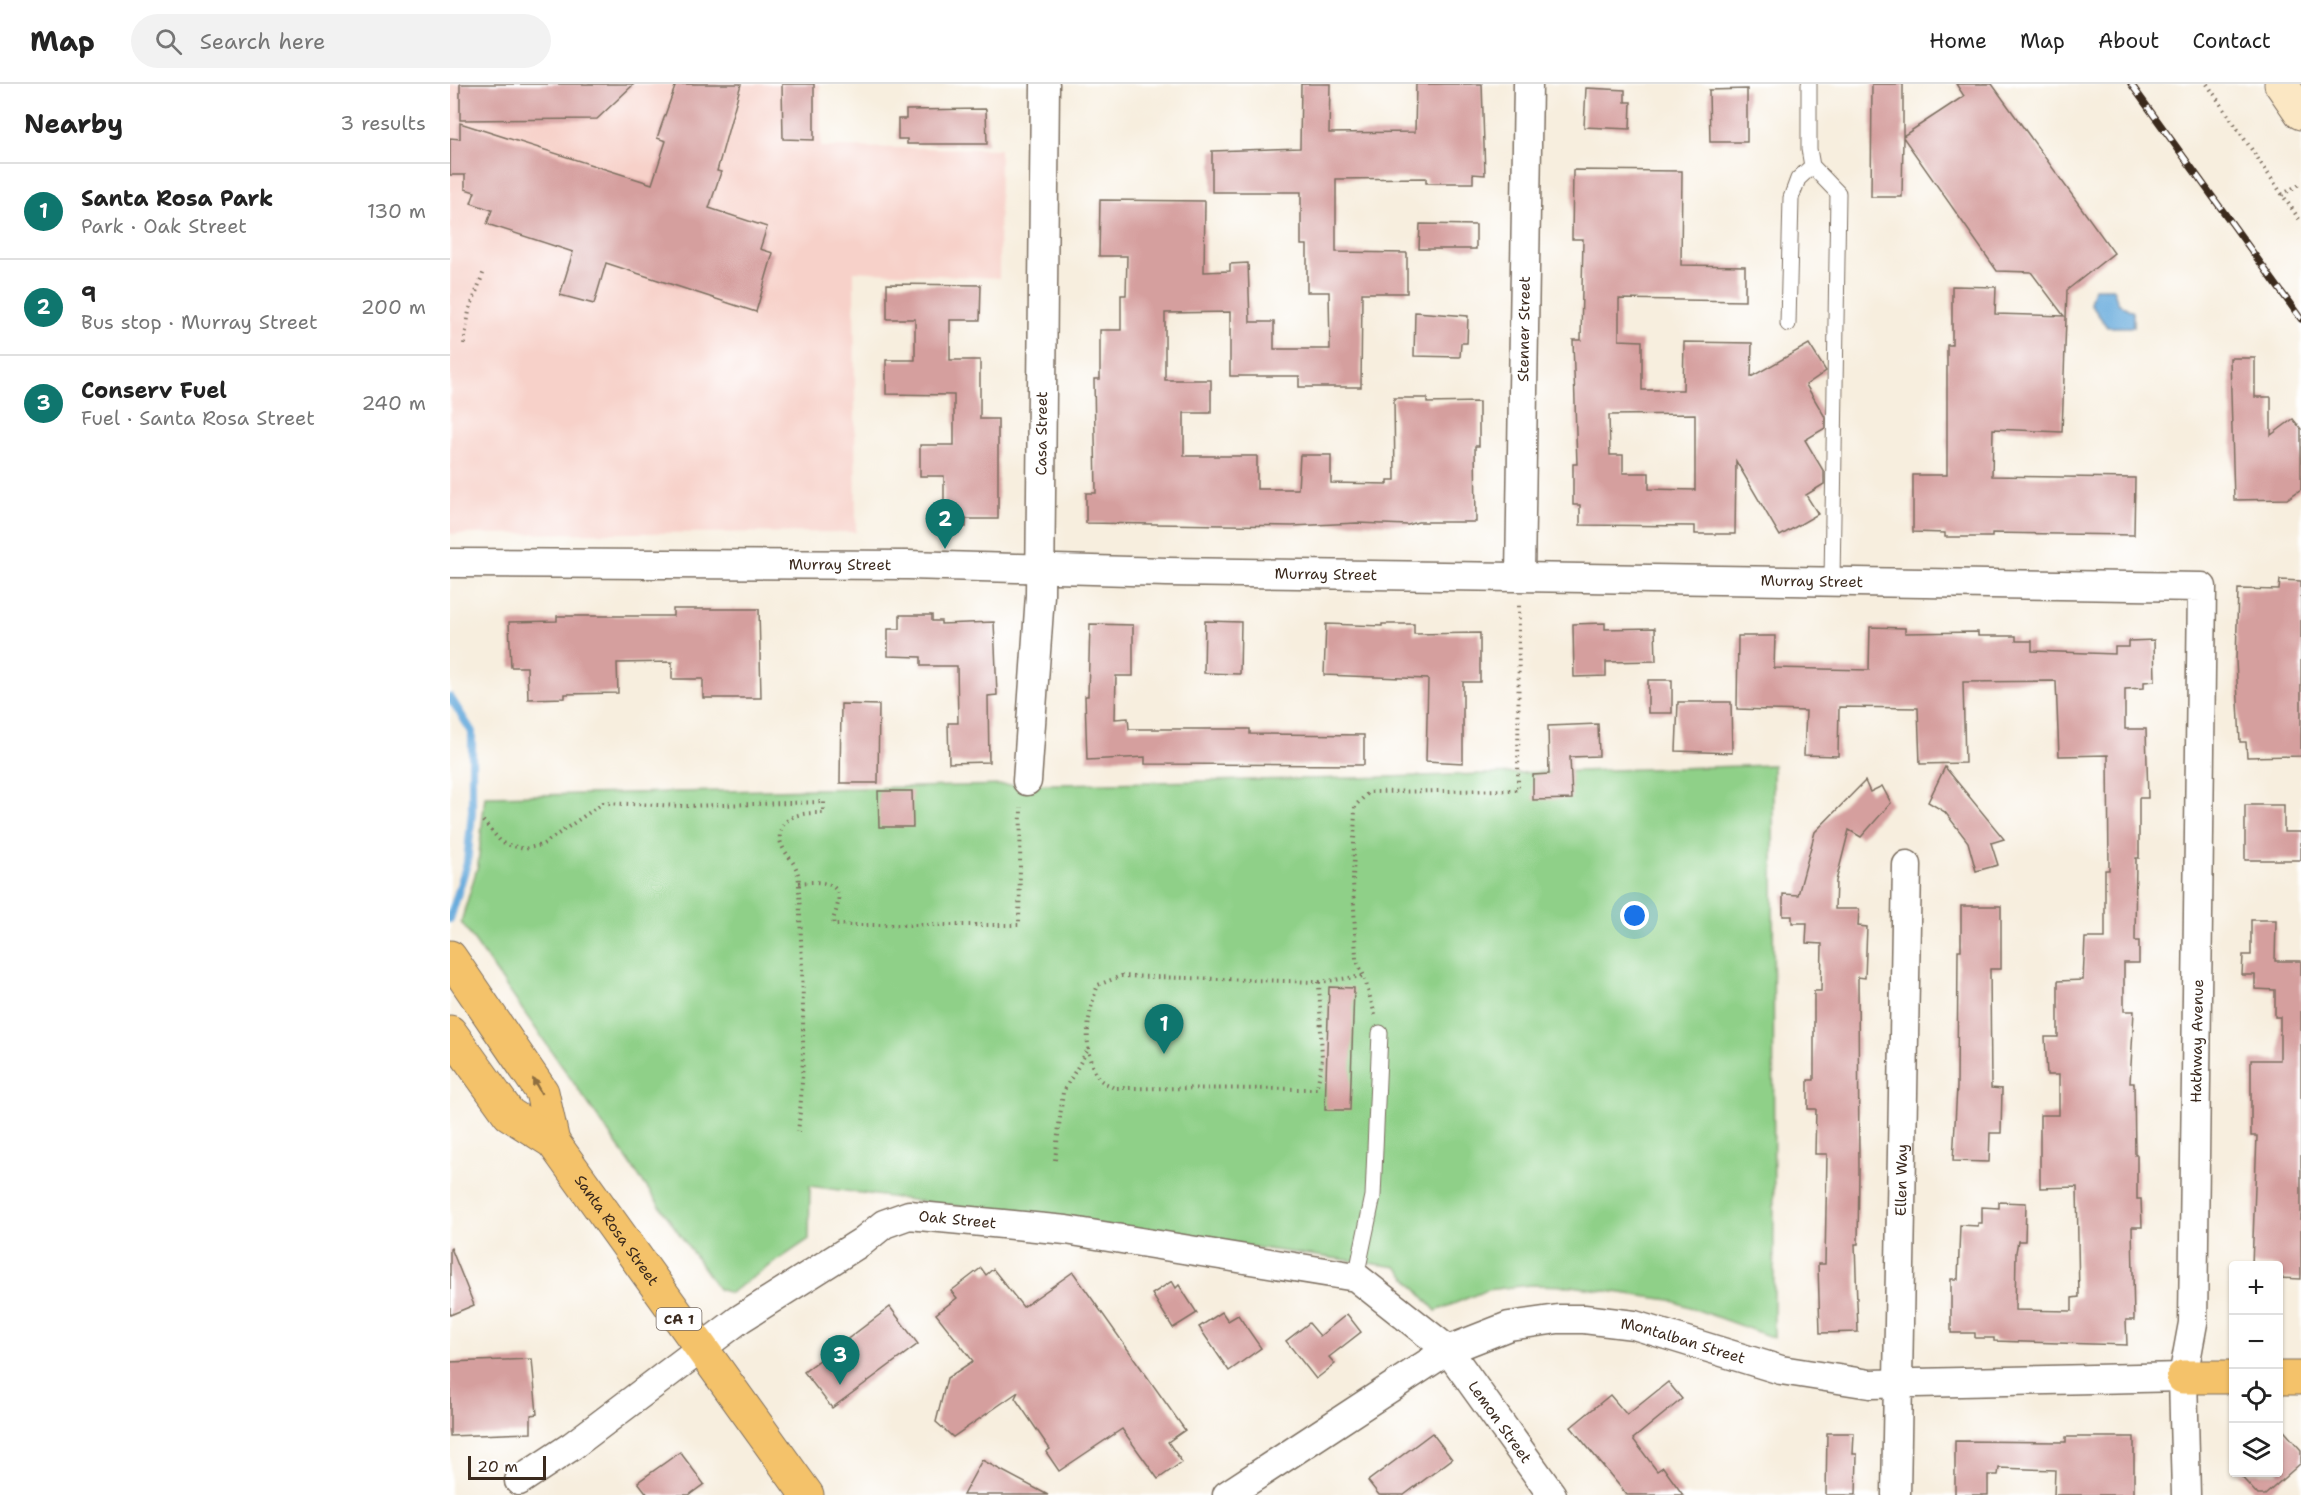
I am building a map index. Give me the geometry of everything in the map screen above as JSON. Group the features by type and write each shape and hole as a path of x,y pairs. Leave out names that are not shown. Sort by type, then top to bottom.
{"highway":[{"name":"Santa Rosa Street","path":"450,957 542,1092 553,1142"},
{"name":"Santa Rosa Street","path":"450,1032 509,1114 553,1142 807,1495"},
{"path":"2183,1377 2229,1377"},
{"path":"2283,1378 2301,1378"}],"street":[{"name":"Casa Street","path":"1027,781 1040,569 1045,84"},
{"name":"Stenner Street","path":"1520,575 1528,84"},
{"name":"Murray Street","path":"450,563 834,565 2202,587"},
{"name":"Hathway Avenue","path":"2186,1495 2183,1377 2193,1323 2202,587"},
{"name":"Ellen Way","path":"1896,1495 1907,865"},
{"name":"Oak Street","path":"519,1481 572,1446 740,1319 863,1241 884,1224 909,1215 1065,1230 1356,1277 1448,1350"},
{"name":"Montalban Street","path":"1227,1495 1448,1350 1509,1326 1542,1321 1584,1319 1634,1325 1781,1370 1870,1384 2183,1377"},
{"name":"Lemon Street","path":"1448,1350 1552,1495"}],"lane":[{"path":"1809,84 1809,149 1812,166 1838,193 1832,581"},
{"path":"1788,324 1791,198 1798,179 1812,166"},
{"path":"1356,1277 1373,1197 1380,1033"}],"path":[{"path":"2207,84 2301,222"},
{"path":"2282,195 2301,183"},
{"path":"464,344 469,311 484,271"},
{"path":"1380,1033 1364,976 1356,959 1353,880 1355,806 1369,792 1518,790 1520,575"},
{"path":"799,883 827,882 834,887 838,895 834,925 1020,925 1021,804 1027,781"},
{"path":"483,820 502,843 524,849 542,845 603,803 685,806 824,802 825,813 792,817 781,829 781,846 797,870 802,923 801,1100 798,1132"},
{"path":"1319,982 1322,1059 1317,1089 1114,1088 1098,1078 1088,1050 1092,999 1098,985 1121,976 1319,982 1364,976"},
{"path":"1055,1160 1063,1092 1088,1050"}],"shaded area":[{"path":"450,84 820,84 821,147 1000,149 999,278 854,271 856,532 450,534"}],"green space":[{"path":"1773,765 1774,1338 1670,1300 1572,1286 1530,1285 1487,1290 1436,1311 1397,1267 810,1186 809,1239 730,1293 718,1289 461,922 478,865 485,796 1354,778"}],"water":[{"path":"2094,288 2113,288 2118,303 2133,312 2133,327 2107,327 2090,303"}],"building":[{"path":"460,84 634,84 597,119 460,120"},
{"path":"676,84 741,84 717,171 721,172 709,208 767,227 760,249 773,253 756,312 606,263 594,304 560,295 573,252 487,224 492,210 471,203 475,192 465,189 465,175 450,175 450,138 460,139 460,123 652,184 666,141 657,138"},
{"path":"782,84 814,84 814,140 783,139"},
{"path":"1301,84 1330,84 1329,133 1415,132 1416,84 1482,84 1485,175 1473,174 1473,183 1426,183 1426,178 1336,179 1336,252 1407,253 1407,293 1362,293 1361,387 1299,387 1299,376 1230,376 1230,312 1165,313 1165,380 1211,380 1211,413 1184,413 1184,456 1257,456 1257,489 1298,489 1300,455 1331,455 1331,483 1388,484 1388,480 1395,480 1394,398 1427,398 1427,403 1479,402 1479,446 1475,446 1476,522 1292,526 1086,523 1086,493 1096,493 1094,379 1100,379 1100,330 1121,330 1121,295 1126,295 1127,256 1099,256 1100,200 1205,201 1204,272 1230,271 1230,264 1248,263 1250,322 1274,322 1274,349 1330,349 1329,292 1307,292 1307,245 1301,245 1301,192 1212,192 1212,151 1300,148"},
{"path":"1872,84 1903,84 1903,136 1964,96 1956,84 1992,84 2114,253 2067,290 2062,432 1993,429 1992,476 2135,478 2134,535 1992,533 1992,537 1945,537 1945,533 1913,532 1913,475 1947,475 1947,345 1952,345 1952,286 1996,287 1995,314 2064,316 2031,272 1997,271 1903,137 1902,197 1871,197"},
{"path":"1586,88 1625,90 1625,102 1631,102 1630,129 1584,127"},
{"path":"1747,89 1747,142 1710,142 1709,90"},
{"path":"986,109 987,144 907,144 907,139 898,139 898,119 906,119 906,110"},
{"path":"1573,170 1682,171 1681,265 1745,266 1745,301 1619,299 1619,340 1642,341 1642,390 1683,390 1684,342 1752,343 1751,377 1809,344 1826,371 1806,385 1825,417 1825,428 1805,440 1824,472 1824,484 1806,495 1818,514 1780,536 1736,461 1735,534 1695,534 1695,526 1580,525 1580,505 1573,505 1573,464 1577,464 1573,340 1581,340 1583,239 1572,239","holes":["1695,414 1695,490 1649,489 1649,473 1623,473 1623,455 1610,455 1609,415"]},
{"path":"1420,224 1476,225 1476,249 1419,249"},
{"path":"887,284 981,285 980,320 950,320 950,360 980,360 980,419 998,419 998,519 966,519 966,527 944,527 944,476 920,476 920,445 954,445 954,395 886,394 886,360 915,360 915,319 887,319"},
{"path":"1415,312 1468,316 1467,343 1461,343 1460,357 1414,356"},
{"path":"2230,358 2255,358 2255,397 2271,397 2271,435 2293,419 2301,429 2301,489 2287,499 2234,500"},
{"path":"2280,580 2301,581 2301,756 2247,757 2246,742 2240,742 2236,660 2238,589 2279,590"},
{"path":"673,609 759,609 761,698 703,698 703,679 672,679 672,662 617,663 618,693 565,694 565,698 528,699 527,667 511,667 509,622 557,621 557,616 673,616"},
{"path":"900,615 932,615 932,621 941,621 941,624 994,622 997,695 988,696 989,762 949,763 948,723 958,723 957,666 921,666 921,657 888,656 888,629 900,629"},
{"path":"1205,621 1241,622 1240,674 1204,673"},
{"path":"1605,623 1605,629 1655,628 1656,661 1606,662 1606,676 1574,677 1573,624"},
{"path":"1090,624 1133,625 1133,676 1116,676 1115,719 1128,718 1129,729 1250,729 1250,734 1364,735 1364,765 1145,764 1145,757 1087,760 1085,696 1088,696"},
{"path":"1326,624 1382,626 1382,624 1414,624 1414,634 1480,633 1480,682 1463,682 1463,763 1426,761 1428,679 1324,675"},
{"path":"1870,627 1905,628 1905,633 1978,632 1978,636 2016,636 2016,641 2032,641 2032,651 2115,654 2115,647 2129,647 2129,641 2154,640 2155,681 2144,682 2144,688 2125,689 2125,729 2146,729 2148,798 2139,798 2135,941 2139,941 2139,963 2124,963 2124,1011 2134,1011 2130,1083 2134,1083 2137,1199 2141,1199 2142,1227 2132,1227 2134,1320 2126,1320 2127,1345 1994,1341 1994,1338 1975,1338 1975,1333 1951,1333 1951,1279 1958,1279 1960,1225 1978,1226 1978,1223 1982,1223 1982,1207 1999,1208 1999,1202 2026,1203 2025,1241 2018,1241 2016,1252 2015,1310 2072,1311 2072,1298 2079,1297 2077,1187 2040,1188 2040,1115 2059,1115 2059,1075 2047,1075 2045,1037 2058,1037 2058,981 2083,980 2085,938 2105,938 2105,870 2109,870 2108,755 2059,756 2056,681 1963,682 1965,763 1920,764 1918,708 1839,707 1838,756 1804,755 1806,711 1737,709 1738,636 1775,636 1774,668 1869,670"},
{"path":"1648,680 1672,680 1672,713 1648,713"},
{"path":"1678,702 1731,702 1732,753 1676,751"},
{"path":"841,704 879,705 878,783 840,783"},
{"path":"1598,724 1599,756 1570,757 1572,799 1533,800 1533,775 1549,774 1548,726"},
{"path":"1945,767 2004,839 1991,843 1998,865 1976,871 1968,842 1945,812 1928,802"},
{"path":"1865,781 1870,792 1882,786 1891,803 1861,837 1849,830 1836,881 1835,909 1859,909 1858,926 1867,927 1865,978 1858,977 1859,1171 1858,1244 1855,1244 1858,1332 1820,1333 1818,1264 1825,1264 1827,1154 1815,1154 1816,1109 1808,1109 1808,1080 1814,1080 1814,991 1821,991 1822,944 1806,943 1807,923 1792,923 1792,916 1783,916 1783,894 1798,895 1815,832"},
{"path":"878,791 912,791 913,827 879,827"},
{"path":"2245,805 2284,805 2284,832 2301,832 2301,860 2245,860"},
{"path":"1961,906 2001,906 2001,969 1990,969 1991,1088 2002,1089 2001,1133 1990,1133 1989,1162 1953,1161"},
{"path":"2251,920 2276,920 2275,961 2301,961 2301,1279 2283,1278 2283,1261 2252,1261 2257,1136 2251,1136 2251,1060 2280,1060 2280,1017 2275,1017 2275,990 2255,989 2255,975 2242,975 2243,955 2251,955"},
{"path":"1329,987 1354,988 1350,1110 1325,1110"},
{"path":"450,1249 474,1305 450,1315"},
{"path":"981,1268 986,1275 993,1269 1023,1307 1073,1272 1185,1430 1168,1442 1182,1462 1158,1479 1122,1429 1059,1471 1046,1452 1050,1449 1015,1398 1018,1392 953,1437 936,1422 947,1378 973,1361 936,1314 957,1298 951,1291"},
{"path":"1172,1281 1176,1288 1179,1285 1197,1313 1173,1328 1152,1294"},
{"path":"890,1307 918,1344 832,1408 804,1372"},
{"path":"1222,1312 1228,1321 1238,1315 1261,1348 1229,1371 1199,1327"},
{"path":"1347,1314 1361,1332 1329,1357 1335,1364 1316,1379 1286,1341 1309,1323 1320,1336"},
{"path":"532,1359 537,1414 531,1415 531,1433 450,1436 450,1362"},
{"path":"1668,1382 1682,1399 1633,1439 1657,1471 1663,1467 1683,1495 1627,1495 1571,1427 1610,1395 1627,1415"},
{"path":"2283,1430 2301,1450 2301,1463 2265,1495 2258,1495 2242,1477 2283,1477"},
{"path":"1432,1433 1452,1459 1404,1495 1379,1495 1368,1481"},
{"path":"1827,1433 1854,1433 1853,1454 1857,1454 1856,1495 1826,1495"},
{"path":"2066,1437 2134,1437 2134,1495 2054,1495 2055,1470 1999,1468 1998,1475 1988,1475 1988,1495 1955,1495 1955,1441 2066,1442"},
{"path":"680,1452 704,1484 689,1495 648,1495 638,1482"},
{"path":"982,1460 1048,1495 963,1495"}],"waterway":[{"path":"450,697 472,732 472,812 467,863 450,919"}],"railway":[{"path":"2131,84 2301,319"}],"place":[{"name":"9","path":"945,549"},
{"name":"Santa Rosa Park","path":"1164,1054"},
{"name":"Conserv Fuel","path":"840,1385"}]}
